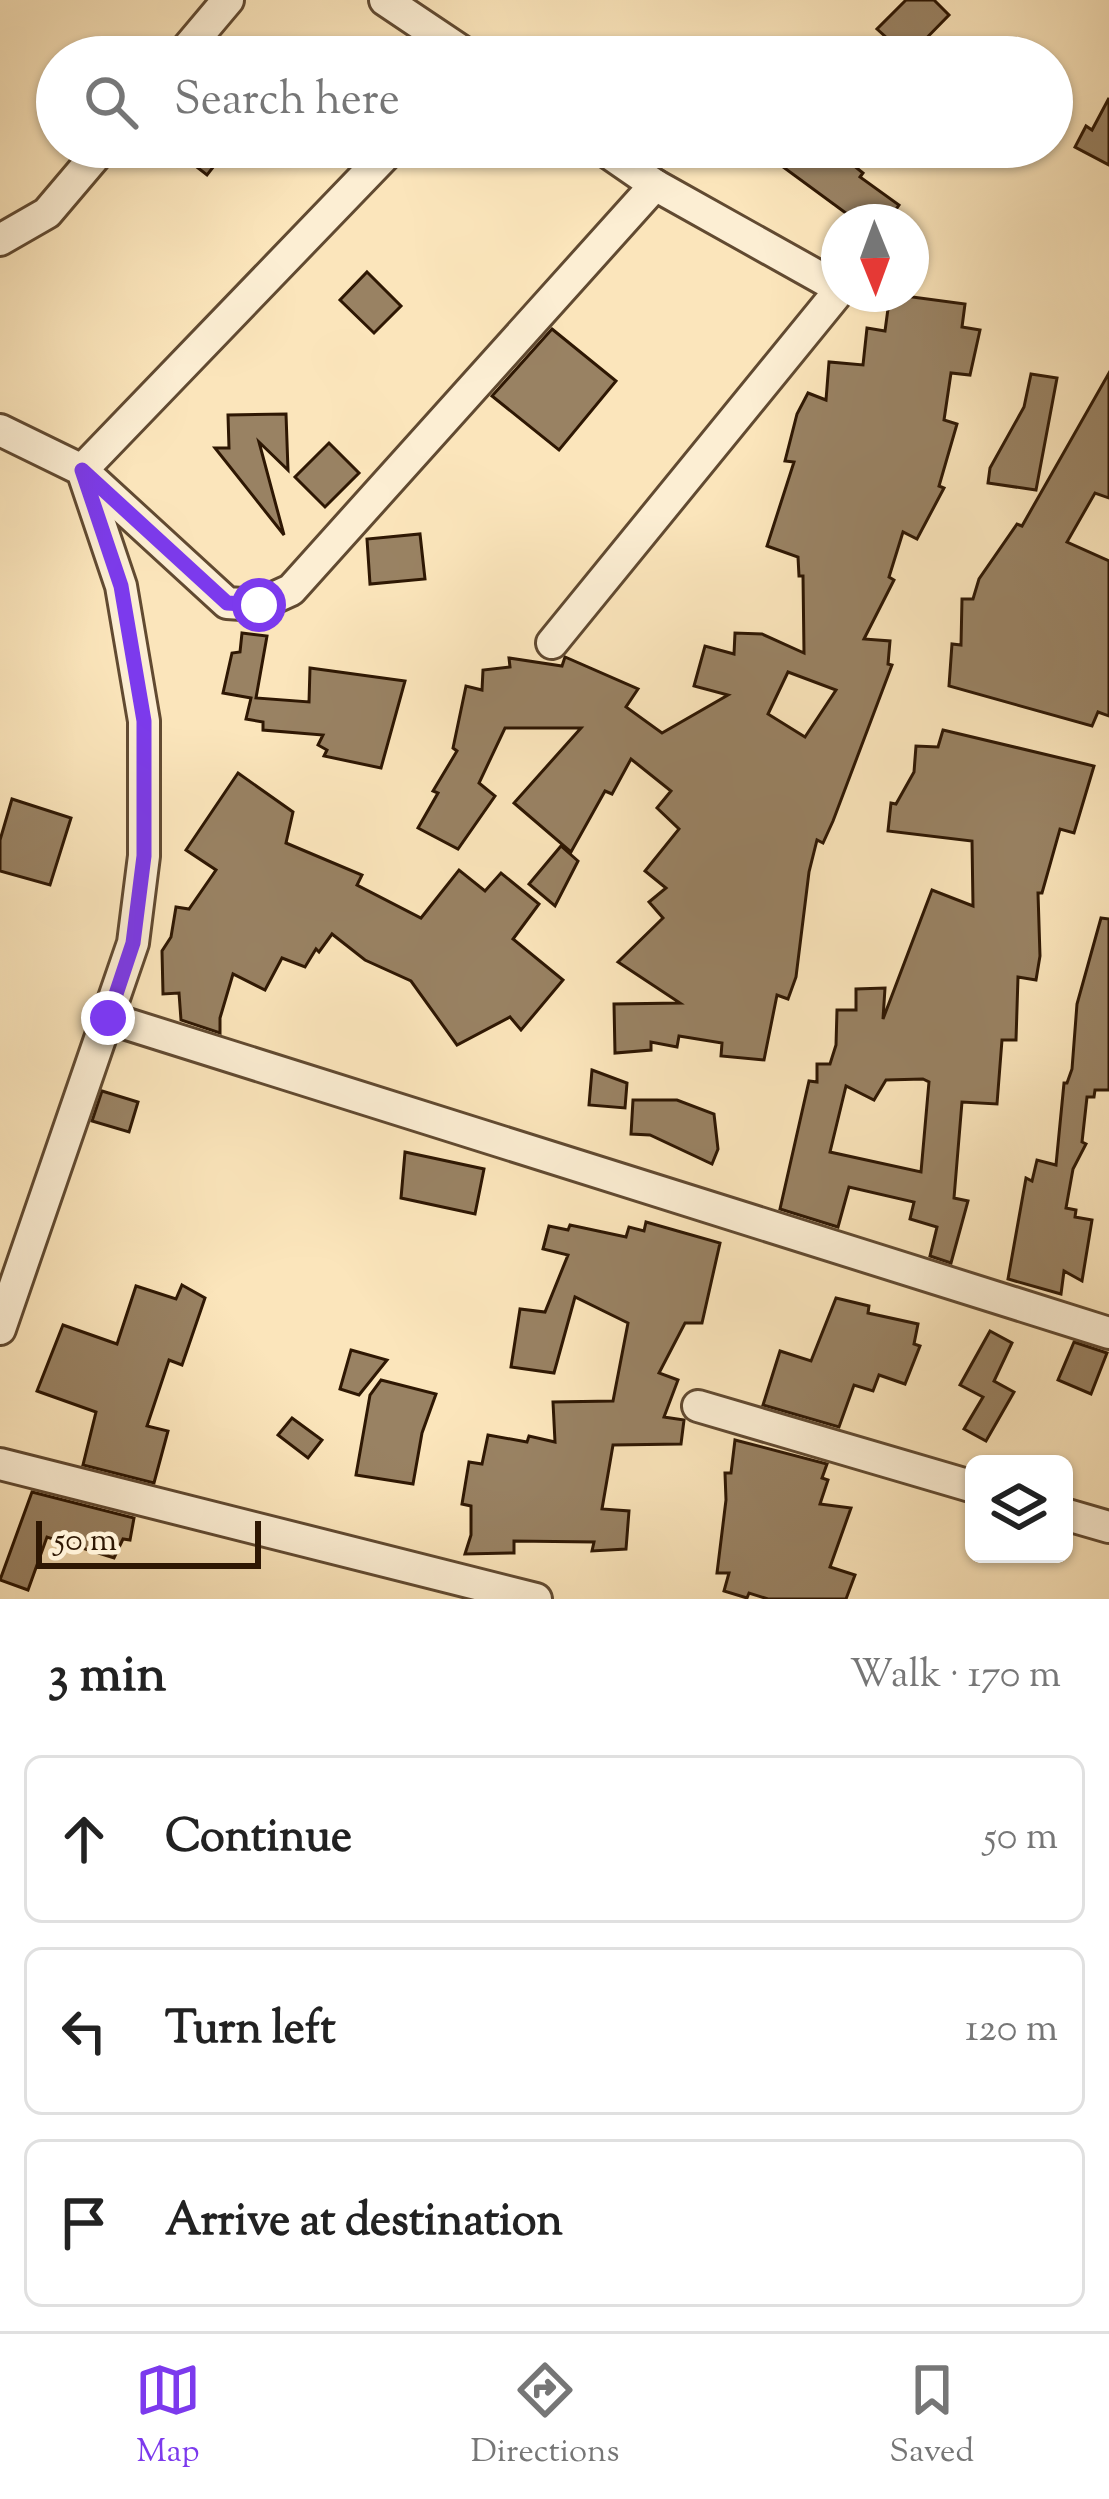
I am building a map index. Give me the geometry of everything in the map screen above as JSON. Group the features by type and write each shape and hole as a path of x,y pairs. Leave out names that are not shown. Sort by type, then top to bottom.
{"street":[{"path":"198,36 229,0"},
{"path":"385,0 439,36"},
{"path":"0,240 46,213 85,168"},
{"path":"82,470 373,168"},
{"path":"630,168 821,280"},
{"path":"0,430 82,470 227,603 259,605 291,590 655,185"},
{"path":"552,643 821,312"},
{"path":"0,1329 133,943 144,856 144,721 121,586 82,470"},
{"path":"108,1018 1109,1333"},
{"path":"698,1406 965,1484"},
{"path":"0,1464 536,1599"},
{"path":"1073,1517 1109,1527"}],"building":[{"path":"906,0 934,0 949,15 928,36 885,36 877,29"},
{"path":"1109,98 1109,165 1075,147 1086,126 1092,130"},
{"path":"784,168 857,168 863,173 860,177 898,204 833,204"},
{"path":"367,272 401,306 374,333 340,300"},
{"path":"929,299 965,304 962,327 980,330 970,375 951,373 944,420 957,424 939,486 944,488 917,539 903,532 889,577 894,580 864,639 890,641 888,664 892,665 833,821 823,843 817,840 796,977 788,999 777,995 764,1060 721,1056 722,1043 679,1036 677,1047 651,1042 651,1050 615,1053 614,1004 680,1003 618,962 663,918 649,902 666,888 645,871 679,829 657,808 671,791 631,759 612,794 605,791 571,852 514,803 581,728 505,728 479,783 495,796 458,849 418,828 457,751 453,748 466,686 482,690 483,670 510,667 509,658 562,666 565,657 638,689 626,707 662,733 728,695 694,686 705,646 734,654 735,633 762,634 804,653 803,576 799,576 798,557 767,546 794,462 785,461 797,414 808,393 826,400 829,362 863,365 867,328 885,331 888,312 929,312","holes":["788,672 836,690 805,737 768,714"]},
{"path":"552,329 616,381 559,450 492,396"},
{"path":"1109,373 1109,498 1095,493 1067,542 1109,561 1109,716 1098,712 1092,726 949,686 952,644 961,645 962,599 973,599 979,579 1017,524 1022,526"},
{"path":"1031,374 1057,378 1036,490 988,483 990,468 1024,407"},
{"path":"286,414 288,470 259,442 284,535 215,448 229,448 228,415"},
{"path":"329,443 359,473 325,507 295,477"},
{"path":"420,534 425,579 370,584 367,539"},
{"path":"242,633 267,636 256,698 309,702 310,668 405,681 381,768 324,756 327,750 318,745 323,735 263,730 263,722 246,719 251,698 223,693 232,653 240,652"},
{"path":"943,730 1094,766 1074,833 1060,829 1042,893 1038,893 1036,980 1018,977 1016,1040 1002,1040 997,1104 962,1102 954,1198 968,1201 951,1263 930,1256 937,1227 910,1219 914,1202 849,1187 838,1227 780,1209 809,1081 817,1082 817,1064 830,1064 836,1045 837,1010 856,1010 856,989 885,988 883,1019 932,890 973,906 972,841 888,831 891,803 896,804 914,772 916,746 938,747","holes":["886,1080 929,1082 921,1172 830,1152 846,1086 874,1100"]},
{"path":"238,773 293,812 286,843 362,875 357,885 421,918 459,870 485,891 501,873 539,904 513,939 563,980 521,1030 510,1017 457,1045 411,981 365,960 332,934 305,967 282,958 265,990 233,974 220,1033 181,1020 179,993 163,994 162,951 171,937 176,907 189,909 216,870 186,850"},
{"path":"12,799 71,818 50,885 0,871 0,840"},
{"path":"561,846 578,861 555,906 529,884"},
{"path":"1101,918 1109,919 1109,1090 1095,1090 1094,1097 1087,1097 1082,1142 1086,1144 1073,1169 1066,1208 1076,1210 1075,1217 1092,1220 1082,1281 1064,1271 1061,1294 1008,1279 1026,1178 1032,1181 1037,1160 1056,1165 1077,1004"},
{"path":"592,1070 627,1083 625,1108 589,1105"},
{"path":"102,1091 138,1102 129,1132 92,1121"},
{"path":"633,1100 677,1100 714,1114 718,1149 712,1164 650,1135 631,1134"},
{"path":"405,1152 484,1169 475,1214 401,1198"},
{"path":"646,1222 720,1243 702,1323 685,1323 659,1373 678,1380 664,1417 684,1420 681,1444 613,1445 602,1509 629,1511 626,1549 592,1551 594,1542 514,1541 514,1553 465,1554 471,1506 462,1504 469,1462 482,1464 488,1435 555,1442 553,1402 613,1401 628,1323 575,1297 554,1373 511,1367 520,1309 545,1312 568,1255 543,1249 549,1226 568,1230 570,1225 626,1237 629,1227 644,1231"},
{"path":"182,1285 205,1298 182,1365 169,1360 147,1426 168,1431 154,1483 83,1465 96,1412 37,1391 63,1325 117,1344 136,1286 176,1299"},
{"path":"836,1298 869,1306 868,1313 918,1324 914,1344 920,1346 905,1384 879,1375 873,1391 854,1385 839,1427 763,1405 780,1351 811,1361"},
{"path":"990,1331 1012,1343 994,1381 1014,1392 986,1441 964,1429 983,1397 960,1385"},
{"path":"1074,1342 1107,1353 1091,1394 1058,1380"},
{"path":"351,1350 387,1360 359,1395 340,1389"},
{"path":"381,1380 436,1394 422,1433 413,1484 356,1475 370,1395"},
{"path":"292,1418 322,1440 308,1458 278,1435"},
{"path":"735,1440 827,1464 822,1478 828,1480 820,1504 851,1508 830,1567 855,1575 846,1599 768,1599 749,1593 747,1598 724,1591 729,1573 717,1573 725,1473 731,1473"},
{"path":"32,1492 134,1518 130,1540 123,1539 114,1558 47,1537 28,1590 0,1580"}],"route":[{"path":"108,1018 133,943 144,856 144,721 121,586 82,470 227,603 259,605"}]}
